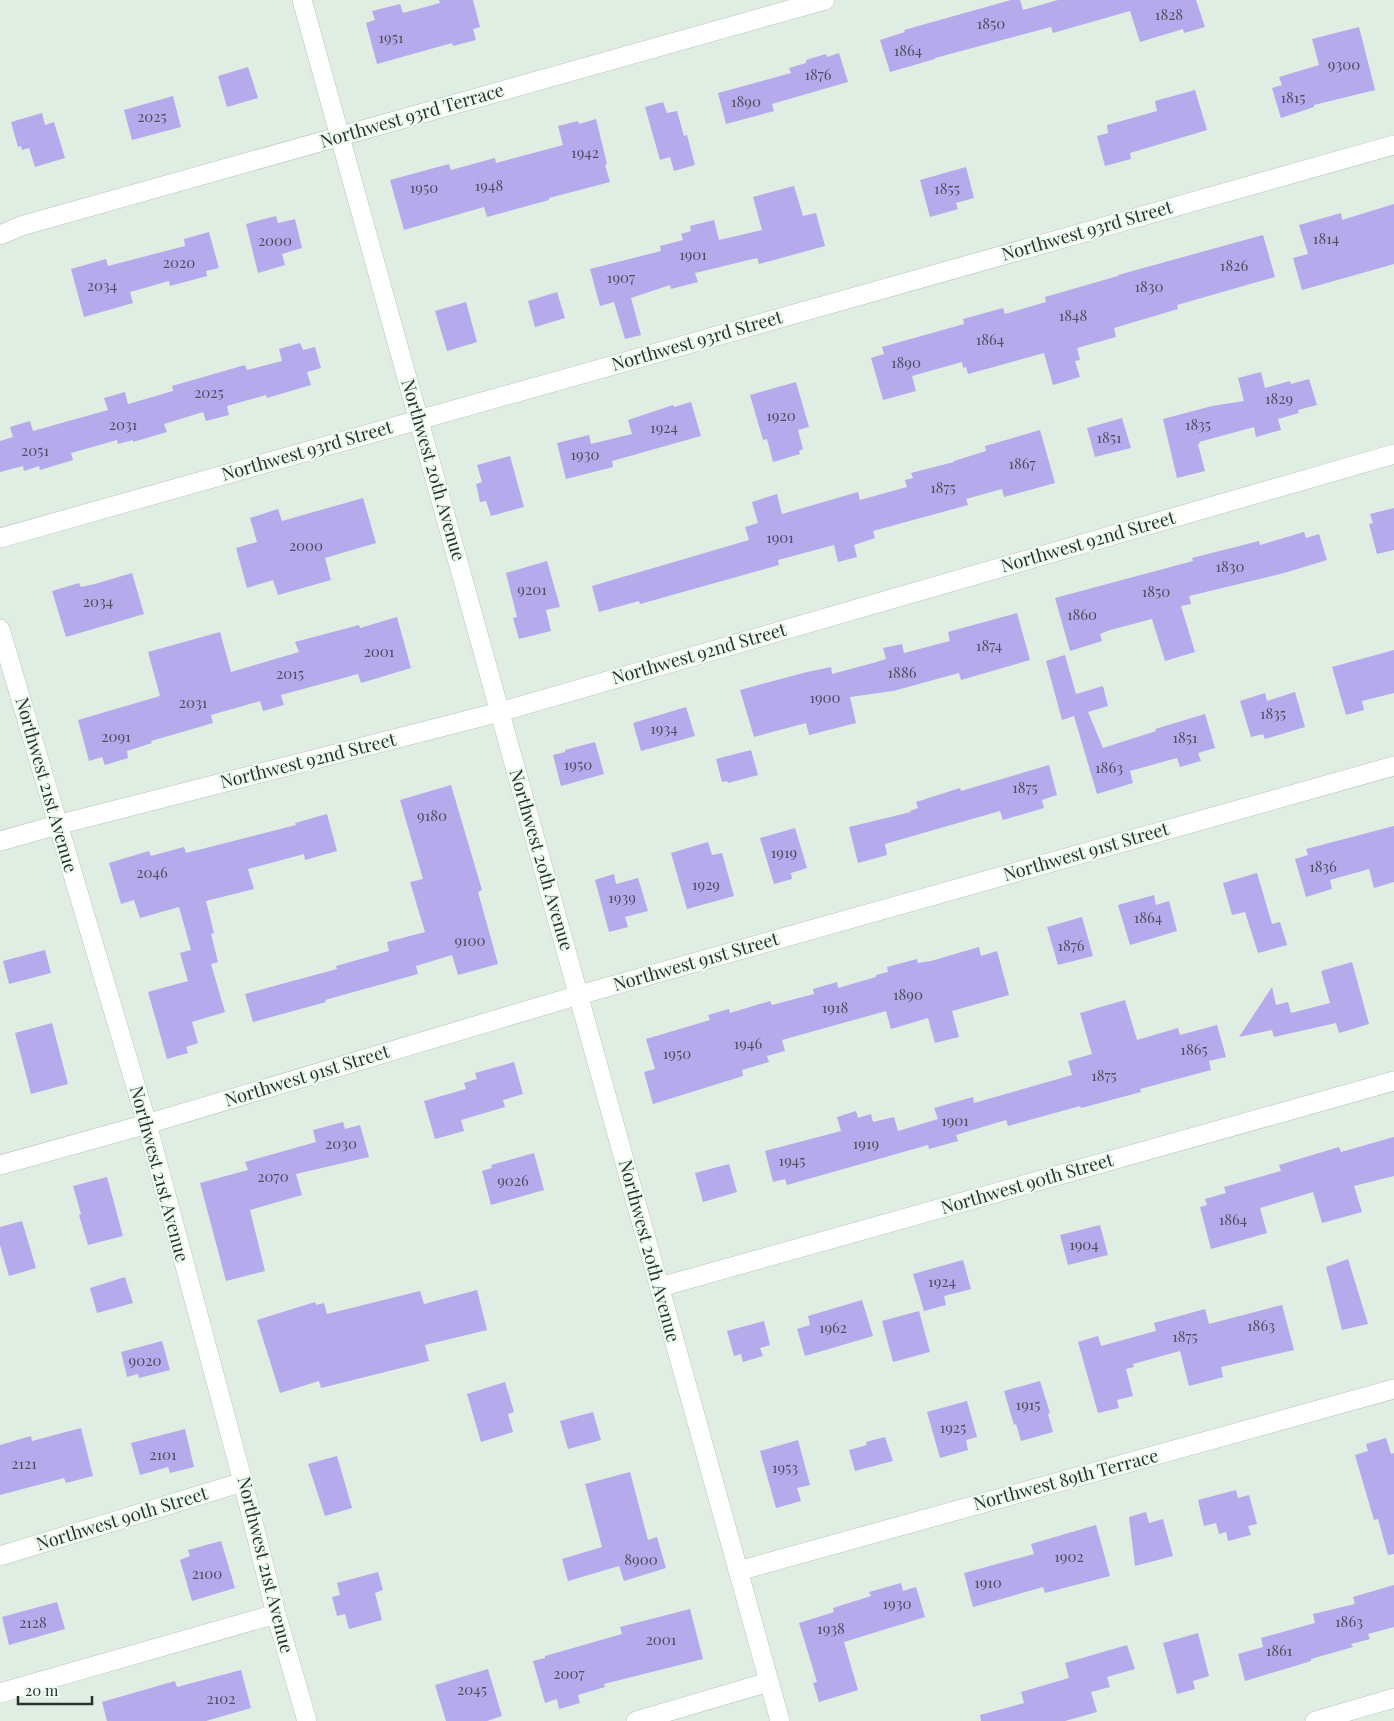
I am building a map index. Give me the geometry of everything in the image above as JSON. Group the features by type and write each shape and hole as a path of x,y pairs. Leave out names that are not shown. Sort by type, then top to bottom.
{"street":[{"name":"Northwest 20th Avenue","path":"302,0 780,1721"},
{"name":"Northwest 93rd Terrace","path":"0,235 30,223 825,0"},
{"name":"Northwest 93rd Street","path":"0,538 1394,145"},
{"name":"Northwest 92nd Street","path":"0,841 500,712 1394,454"},
{"name":"Northwest 21st Avenue","path":"0,630 147,1124 243,1482 276,1614 307,1721"},
{"name":"Northwest 91st Street","path":"0,1165 147,1124 579,995 1394,766"},
{"name":"Northwest 90th Street","path":"660,1287 1394,1081"},
{"name":"Northwest 89th Terrace","path":"738,1571 1394,1389"},
{"name":"Northwest 90th Street","path":"0,1556 243,1482"},
{"path":"0,1693 276,1614"},
{"path":"636,1721 769,1682"},
{"path":"1315,1721 1394,1698"}],"building":[{"path":"439,0 473,0 480,27 473,29 476,40 453,46 452,43 377,64 366,23 375,20 372,11 400,4 403,13 440,3"},
{"path":"1011,0 1020,0 1023,10 1058,0 1196,0 1205,27 1184,33 1183,29 1140,42 1130,11 1053,33 1051,27 890,72 880,40 905,32 904,30"},
{"path":"1359,27 1375,90 1314,105 1314,107 1281,118 1272,88 1282,85 1279,77 1319,65 1312,39"},
{"path":"839,53 848,82 772,104 774,111 726,124 718,93 791,73 789,68 806,63 806,60 826,54 827,57"},
{"path":"248,67 258,98 227,107 218,76"},
{"path":"1195,90 1207,130 1130,153 1131,159 1105,166 1097,136 1108,133 1107,125 1157,111 1155,101"},
{"path":"173,96 181,127 132,140 124,110"},
{"path":"663,102 667,113 677,111 684,136 687,135 695,165 674,171 670,157 660,160 645,107"},
{"path":"42,113 45,125 54,122 65,158 35,167 29,148 22,150 21,146 18,147 11,122"},
{"path":"596,119 610,182 487,217 484,207 404,230 390,180 449,164 451,170 495,158 496,163 563,145 558,126 578,121 579,124"},
{"path":"966,167 974,198 956,203 958,209 930,217 920,180"},
{"path":"794,186 803,216 816,213 825,246 759,264 757,258 695,273 698,282 671,289 670,285 631,298 641,335 625,339 614,302 600,306 590,269 661,251 660,246 683,240 681,234 691,231 690,226 714,220 719,240 762,230 753,197"},
{"path":"1394,204 1394,264 1302,290 1293,258 1308,254 1299,225 1341,213 1342,220"},
{"path":"276,216 278,223 295,219 302,248 282,254 285,265 258,273 246,224"},
{"path":"209,232 219,268 206,271 207,276 170,286 169,281 130,292 133,303 84,317 71,269 106,259 108,266 185,246 184,239"},
{"path":"1263,235 1275,277 1177,305 1178,309 1114,328 1116,337 1077,348 1080,360 1075,361 1080,377 1053,385 1044,353 968,374 966,367 963,368 962,362 912,376 916,391 883,400 871,358 884,354 882,347 964,324 963,319 1003,308 1005,314 1046,302 1045,297"},
{"path":"557,292 565,318 535,327 528,301"},
{"path":"466,302 477,342 447,351 435,311"},
{"path":"300,343 303,350 315,347 321,368 307,372 311,385 267,398 266,395 227,406 229,415 206,421 203,412 164,424 167,432 133,442 133,440 118,444 117,440 71,453 73,460 40,470 39,466 24,471 23,466 0,472 0,441 13,437 10,427 30,421 33,431 108,410 104,398 125,392 128,404 173,391 172,386 245,365 247,370 282,361 279,349"},
{"path":"1261,372 1265,388 1290,381 1291,384 1309,379 1317,405 1298,410 1299,413 1278,419 1281,430 1256,437 1254,427 1199,442 1205,471 1177,478 1163,419 1212,406 1244,401 1238,378"},
{"path":"796,382 809,427 798,430 803,449 799,451 800,454 773,462 767,439 763,440 750,395"},
{"path":"691,402 701,436 612,461 613,467 566,479 557,443 589,435 591,444 632,434 628,420 673,405 674,407"},
{"path":"1122,418 1131,448 1095,457 1087,428"},
{"path":"1040,430 1055,483 1004,497 1002,489 966,499 968,505 873,531 875,538 854,545 857,557 838,562 834,545 778,560 779,565 640,604 639,601 599,612 592,586 749,540 745,527 758,523 752,502 777,494 782,514 858,492 860,500 907,487 905,480 913,478 911,473 954,462 986,451 985,446"},
{"path":"510,456 524,507 491,516 486,501 480,502 476,484 482,482 477,465"},
{"path":"363,498 376,543 325,558 331,580 278,595 273,580 247,588 236,548 257,542 250,518 278,509 282,521"},
{"path":"1394,508 1394,550 1377,554 1369,524 1373,523 1370,514"},
{"path":"1304,532 1306,538 1319,534 1327,560 1284,573 1189,596 1191,604 1181,606 1195,652 1165,661 1152,619 1110,630 1100,634 1102,641 1070,651 1055,598 1193,561 1192,558 1259,541 1260,545"},
{"path":"547,561 560,607 546,610 551,631 519,639 513,618 517,617 506,573"},
{"path":"132,573 144,614 66,637 52,591 79,583 81,587 95,584"},
{"path":"1017,613 1030,660 961,680 959,673 893,691 850,697 856,723 809,735 806,723 754,737 740,690 831,667 832,674 873,663 886,659 883,648 902,644 904,653 950,641 948,632"},
{"path":"397,617 411,668 361,683 358,674 281,695 284,705 263,711 260,701 211,715 213,723 151,741 152,743 127,751 128,758 105,765 102,757 89,761 78,720 160,696 148,652 220,632 231,672 299,652 295,642 359,625 360,628"},
{"path":"1394,650 1394,693 1362,701 1364,710 1346,715 1332,667"},
{"path":"1065,655 1076,694 1103,686 1108,706 1088,712 1103,748 1156,731 1155,729 1205,714 1215,748 1198,753 1201,761 1180,767 1177,758 1130,771 1133,783 1097,794 1074,716 1062,720 1046,661"},
{"path":"1295,692 1305,727 1265,739 1263,734 1251,737 1240,701 1265,693 1267,701"},
{"path":"686,707 695,736 641,751 633,723"},
{"path":"595,742 604,774 561,786 553,755"},
{"path":"751,750 758,775 728,783 727,781 722,782 716,759"},
{"path":"1049,765 1057,795 1042,800 1044,808 1003,820 1000,811 885,844 887,855 858,863 849,827 911,812 918,808 916,802 960,788 961,791"},
{"path":"451,785 482,890 478,892 498,964 458,975 452,955 416,966 418,974 253,1022 245,994 337,969 336,966 389,951 387,942 425,932 410,882 423,879 400,800"},
{"path":"327,814 337,851 305,860 304,854 248,869 254,889 206,901 214,933 211,934 218,962 211,964 225,1012 192,1022 198,1043 186,1047 188,1053 167,1059 148,992 188,981 180,953 191,950 179,907 140,918 134,900 121,904 109,863 149,851 151,856 184,847 186,853 296,825 295,823"},
{"path":"1394,826 1394,882 1374,888 1369,869 1330,880 1332,889 1306,897 1295,859 1308,855 1306,849"},
{"path":"795,828 807,868 791,873 792,879 774,884 760,838"},
{"path":"708,842 712,855 722,853 734,896 687,909 671,853"},
{"path":"1257,873 1272,924 1280,922 1287,945 1258,953 1245,912 1232,915 1223,883"},
{"path":"614,874 616,884 638,878 648,911 625,917 628,927 609,932 595,880"},
{"path":"1154,895 1156,905 1169,901 1177,931 1130,945 1118,905"},
{"path":"1082,917 1093,956 1058,965 1047,927"},
{"path":"979,947 981,956 997,951 1009,995 952,1011 959,1037 935,1043 928,1018 891,1029 886,1011 782,1040 785,1051 767,1056 769,1062 742,1070 743,1076 653,1104 644,1072 655,1069 646,1039 710,1020 708,1015 729,1009 730,1013 770,1001 772,1005 814,994 813,989 837,982 838,988 876,977 876,975 888,972 887,967 917,959 918,963 931,961"},
{"path":"45,950 51,973 9,984 3,961"},
{"path":"1352,962 1369,1024 1339,1033 1336,1023 1274,1037 1272,1030 1239,1037 1272,987 1276,1005 1288,1002 1291,1013 1330,1003 1321,971"},
{"path":"1125,1000 1137,1040 1178,1028 1180,1035 1217,1025 1226,1057 1209,1061 1211,1070 1140,1089 1141,1092 1081,1108 1080,1106 1008,1126 1006,1120 956,1135 958,1141 929,1149 928,1145 787,1185 785,1179 773,1182 765,1151 841,1131 837,1117 856,1111 858,1118 871,1114 873,1122 894,1117 898,1131 938,1119 934,1108 973,1097 974,1103 1072,1075 1068,1061 1092,1054 1080,1013"},
{"path":"52,1023 68,1084 31,1094 15,1033"},
{"path":"514,1062 523,1094 503,1100 505,1107 461,1120 464,1131 435,1139 424,1101 466,1089 464,1083 477,1079 475,1073"},
{"path":"343,1122 345,1129 360,1125 369,1157 296,1174 302,1195 250,1210 265,1271 226,1281 200,1183 248,1170 245,1162 316,1142 313,1130"},
{"path":"1394,1137 1394,1176 1354,1186 1362,1212 1322,1223 1313,1192 1260,1208 1267,1233 1211,1249 1200,1207 1207,1205 1205,1199 1226,1193 1224,1187 1281,1171 1279,1165 1339,1147 1341,1152"},
{"path":"534,1153 544,1190 491,1205 482,1171 492,1168 491,1165"},
{"path":"729,1164 737,1192 703,1202 695,1173"},
{"path":"107,1177 123,1236 88,1245 73,1186"},
{"path":"22,1221 36,1268 9,1276 0,1245 0,1227"},
{"path":"1100,1225 1108,1255 1068,1265 1060,1235"},
{"path":"1348,1259 1368,1324 1342,1330 1326,1267"},
{"path":"963,1260 971,1289 944,1296 946,1305 924,1311 913,1274"},
{"path":"125,1277 133,1303 97,1313 90,1288"},
{"path":"477,1290 487,1330 425,1345 429,1361 321,1388 319,1381 280,1393 257,1320 315,1302 316,1305 324,1303 327,1314 420,1291 424,1304"},
{"path":"862,1300 873,1336 805,1356 797,1329 810,1325 808,1316"},
{"path":"1282,1305 1294,1350 1221,1367 1223,1377 1189,1386 1180,1351 1133,1364 1134,1367 1126,1369 1133,1396 1117,1400 1119,1408 1098,1413 1078,1342 1098,1336 1101,1346 1156,1331 1154,1323 1205,1309 1209,1324"},
{"path":"919,1311 930,1352 893,1362 882,1321"},
{"path":"764,1321 770,1345 760,1348 763,1356 743,1362 741,1354 734,1356 727,1331"},
{"path":"162,1341 170,1370 139,1378 138,1374 127,1377 121,1352"},
{"path":"1040,1381 1050,1413 1048,1414 1053,1432 1021,1441 1004,1391"},
{"path":"505,1382 514,1412 508,1414 513,1432 481,1442 467,1394"},
{"path":"967,1401 977,1437 966,1440 968,1450 940,1458 927,1412"},
{"path":"593,1412 601,1440 568,1449 560,1421"},
{"path":"81,1428 93,1476 66,1483 64,1478 0,1495 0,1445 31,1436 32,1441"},
{"path":"185,1429 194,1467 170,1473 168,1467 140,1475 131,1443"},
{"path":"885,1437 893,1461 855,1471 849,1450 867,1445 866,1442"},
{"path":"1386,1438 1391,1454 1394,1453 1394,1554 1388,1555 1378,1519 1374,1520 1355,1455 1368,1451 1366,1444"},
{"path":"798,1440 810,1485 797,1488 801,1501 776,1508 760,1451"},
{"path":"337,1456 352,1508 325,1516 308,1464"},
{"path":"630,1472 648,1540 657,1537 666,1568 624,1581 619,1566 568,1581 562,1559 602,1547 585,1484"},
{"path":"1236,1490 1238,1498 1249,1495 1257,1524 1248,1526 1251,1535 1228,1541 1226,1532 1219,1534 1216,1523 1204,1526 1198,1500"},
{"path":"1146,1512 1149,1523 1163,1519 1173,1556 1135,1566 1129,1517"},
{"path":"1096,1525 1110,1576 1045,1593 1043,1587 973,1607 964,1573 1034,1554 1031,1544"},
{"path":"221,1541 235,1588 192,1601 180,1560 190,1556 188,1550"},
{"path":"378,1572 383,1590 375,1593 382,1620 349,1629 345,1614 337,1616 332,1597 340,1595 337,1583"},
{"path":"901,1583 903,1591 916,1587 925,1617 844,1642 858,1690 819,1702 813,1683 817,1682 799,1623 834,1612 833,1608 871,1596 869,1592"},
{"path":"1394,1585 1394,1627 1368,1634 1370,1639 1351,1644 1353,1647 1245,1681 1238,1654 1263,1647 1261,1638 1315,1623 1313,1614 1355,1604 1353,1597"},
{"path":"57,1602 65,1629 9,1645 2,1617"},
{"path":"690,1609 703,1659 604,1684 605,1687 578,1695 580,1703 559,1709 557,1699 545,1703 533,1661 622,1634 620,1627"},
{"path":"1198,1633 1209,1676 1193,1681 1195,1689 1177,1694 1163,1643"},
{"path":"1127,1645 1135,1669 1107,1677 1110,1687 1091,1692 1097,1712 1065,1721 981,1721 980,1715 1024,1703 1021,1692 1069,1678 1065,1663"},
{"path":"488,1669 502,1716 487,1721 446,1721 435,1685"},
{"path":"241,1670 251,1708 206,1721 107,1721 102,1702 175,1681 177,1687"}]}
